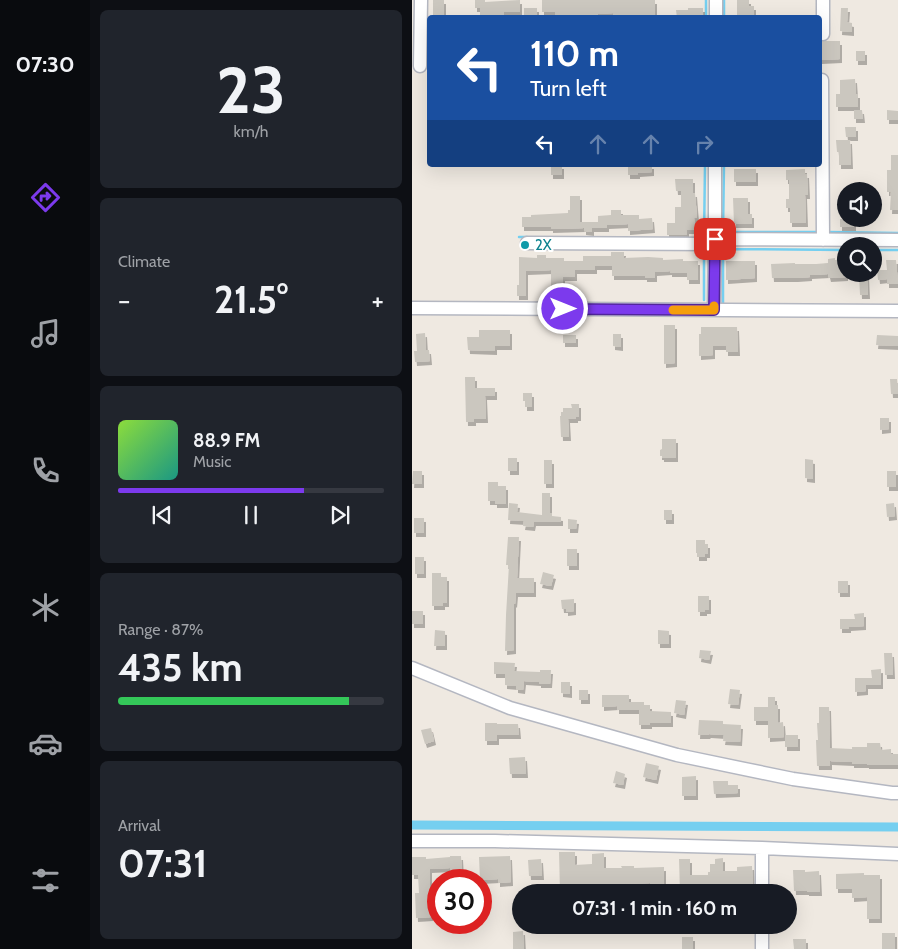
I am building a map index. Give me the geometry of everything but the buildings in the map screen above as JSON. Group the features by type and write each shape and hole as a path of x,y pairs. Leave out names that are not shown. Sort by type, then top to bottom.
{"street":[{"path":"420,66 421,0"},
{"path":"716,0 716,15"},
{"path":"823,0 823,34"},
{"path":"822,80 822,240"},
{"path":"714,310 715,167"},
{"path":"526,243 898,240"},
{"path":"412,308 898,311"},
{"path":"412,668 510,708 677,755 793,779 892,794 898,793"},
{"path":"412,841 495,841 762,848 898,854"},
{"path":"762,848 762,884"},
{"path":"762,934 762,949"}],"waterway":[{"path":"706,0 706,15"},
{"path":"724,0 724,15"},
{"path":"704,238 705,167"},
{"path":"723,232 724,167"},
{"path":"723,232 817,232"},
{"path":"828,232 898,233"},
{"path":"519,237 527,237"},
{"path":"723,246 723,304"},
{"path":"704,249 704,300"},
{"path":"723,249 837,250"},
{"path":"882,250 898,250"},
{"path":"412,825 898,827"}],"slow traffic":[{"path":"673,310 714,310 714,306"}],"place":[{"name":"2X","path":"525,245"}],"route":[{"path":"563,309 714,310 715,239"}]}
